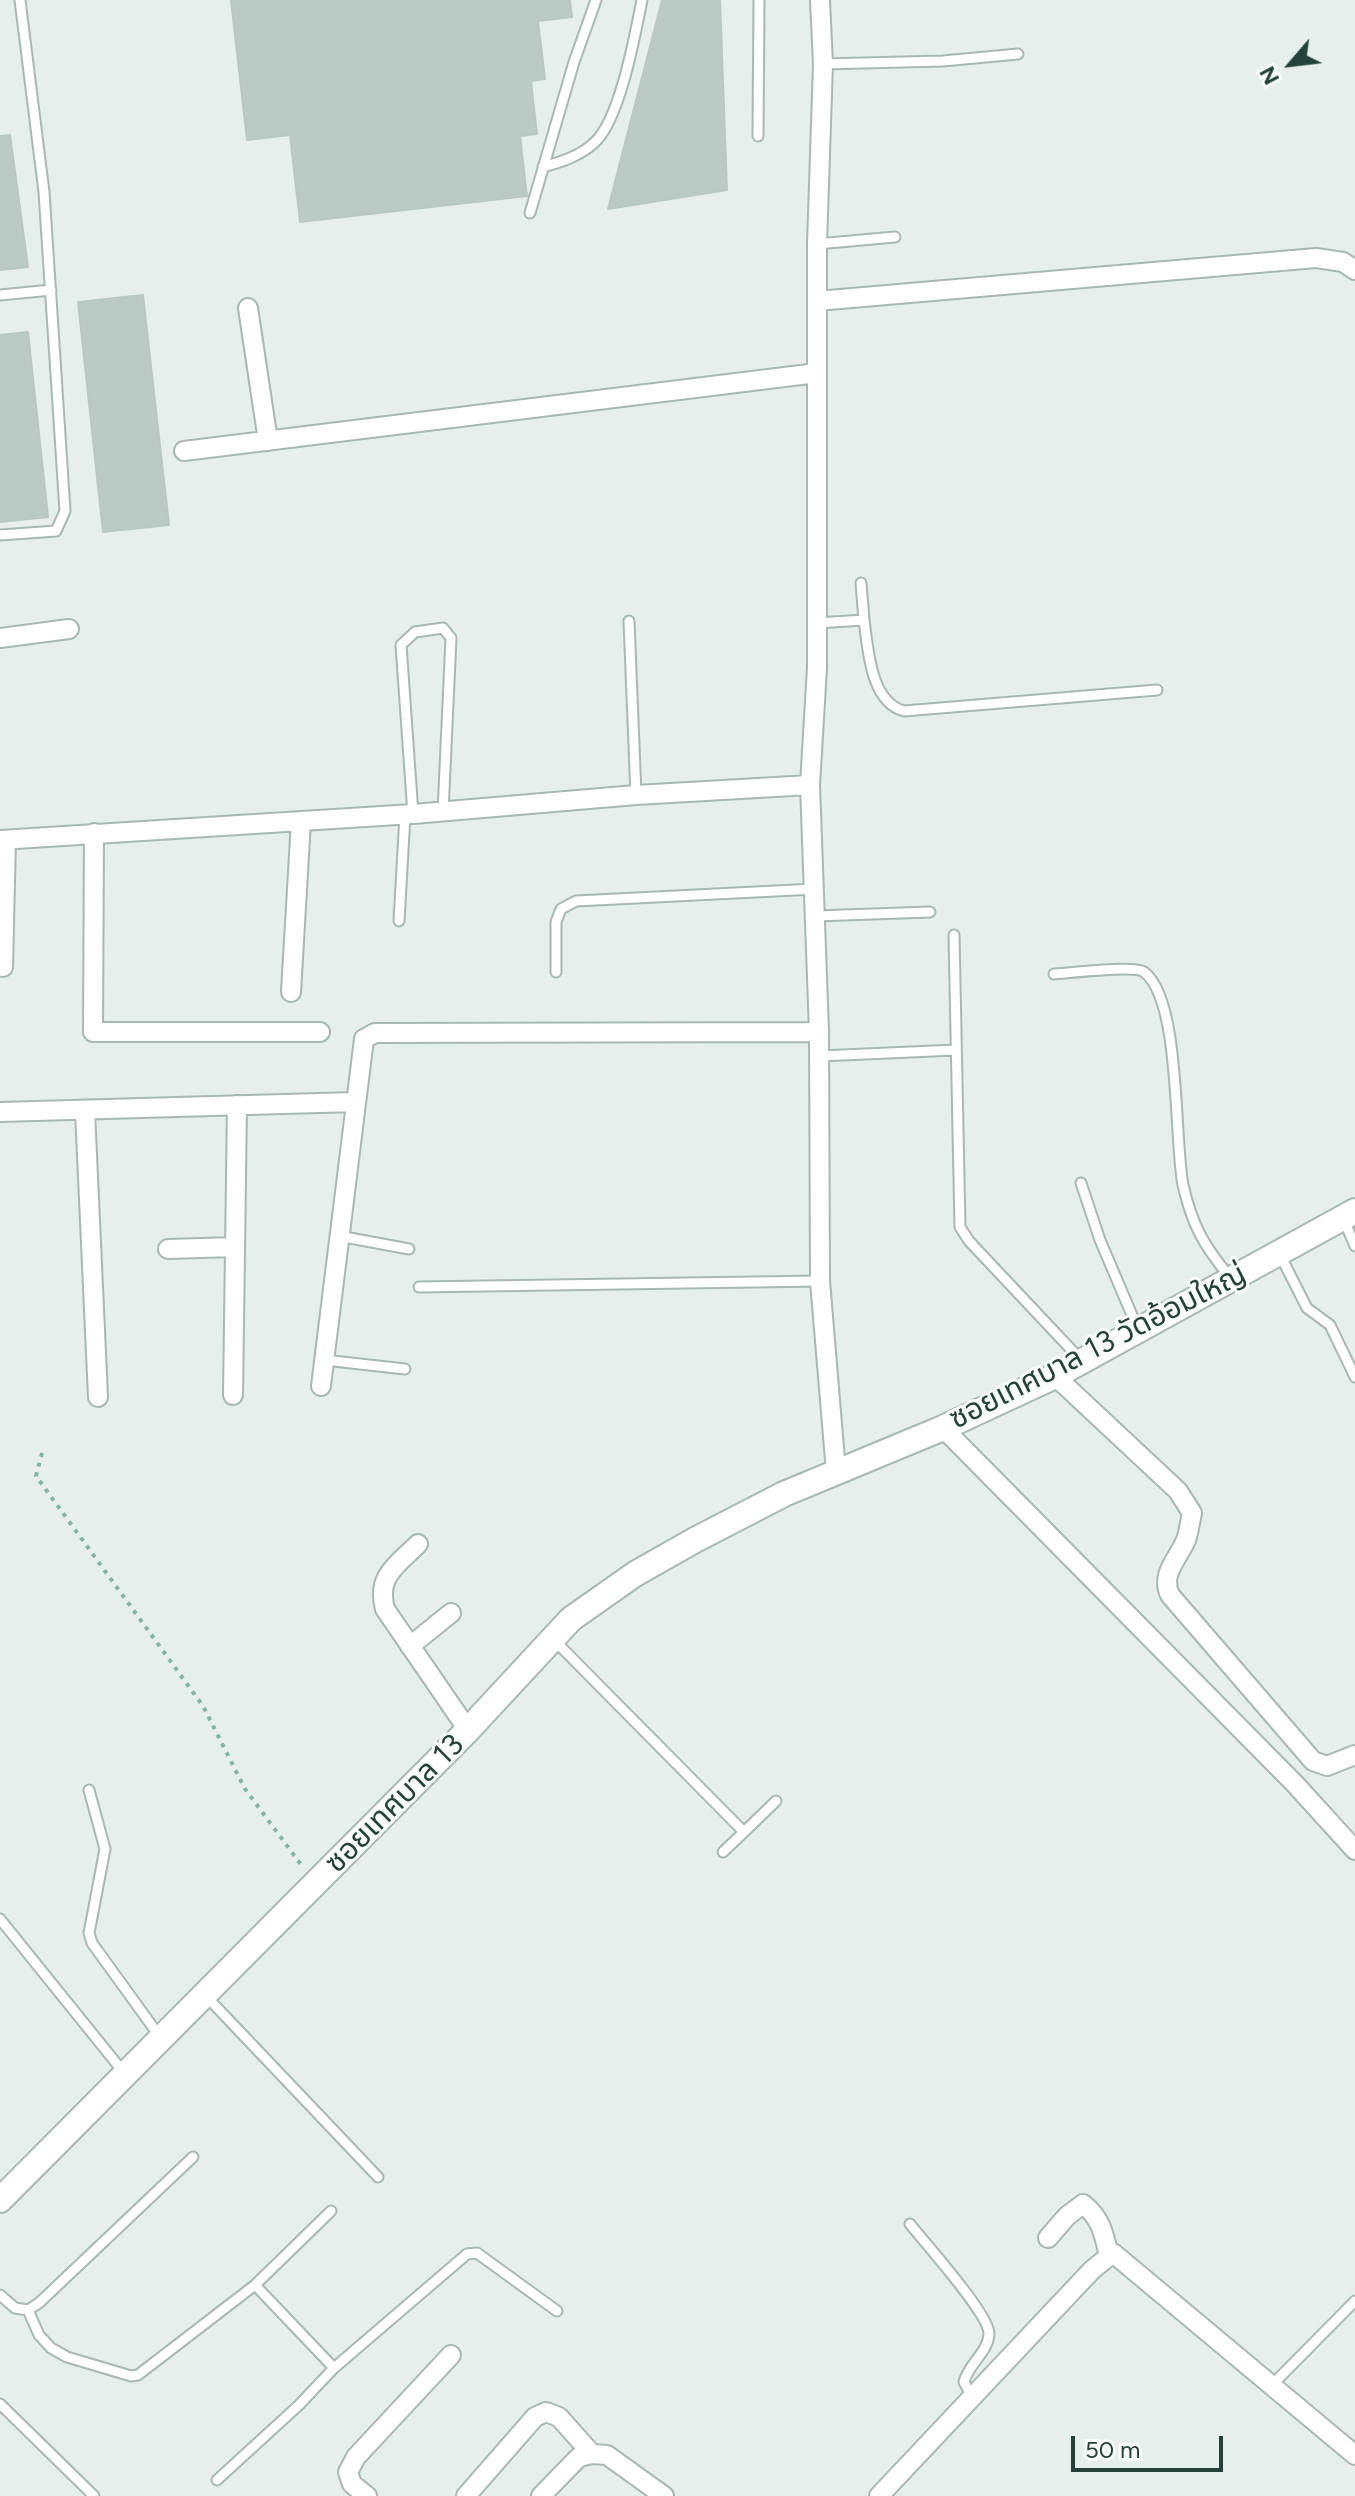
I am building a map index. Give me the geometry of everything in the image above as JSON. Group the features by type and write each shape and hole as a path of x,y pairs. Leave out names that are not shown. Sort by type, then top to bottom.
{"street":[{"path":"820,0 823,64 817,244 817,623 810,785 820,1056 820,1281 836,1472"},
{"path":"817,301 1316,258 1343,262 1355,270"},
{"path":"248,308 268,441"},
{"path":"184,451 817,373"},
{"path":"0,638 69,629"},
{"path":"3,967 3,840 409,815 636,795 810,785"},
{"path":"291,992 301,821"},
{"path":"94,833 93,1032 320,1032"},
{"path":"321,1386 364,1039 375,1033 819,1032"},
{"path":"0,1112 355,1102"},
{"path":"233,1395 237,1105"},
{"path":"85,1111 98,1397"},
{"name":"ซอยเทศบาล 13 วัดอ้อมใหญ่","path":"836,1472 943,1428 1055,1376 1349,1214"},
{"path":"168,1249 235,1247"},
{"path":"1055,1376 1178,1491 1192,1513 1187,1538 1168,1574 1166,1585 1170,1595 1313,1761 1327,1766 1355,1755"},
{"path":"943,1428 1354,1846"},
{"name":"ซอยเทศบาล 13","path":"0,2200 468,1730 571,1619 635,1574 784,1494 836,1472"},
{"path":"418,1544 386,1577 381,1594 385,1609 468,1730"},
{"path":"410,1646 451,1613"},
{"path":"1048,2238 1067,2216 1083,2204 1094,2213 1103,2228 1109,2256"},
{"path":"879,2496 1113,2253 1355,2455"},
{"path":"367,2496 352,2484 348,2472 356,2457 451,2355"},
{"path":"466,2496 535,2417 546,2412 559,2417 592,2454"},
{"path":"541,2496 579,2457 592,2454 607,2455 664,2496"}],"lane":[{"path":"0,535 56,531 65,511 44,192 20,0"},
{"path":"530,213 574,62 596,0"},
{"path":"543,167 569,159 595,143 607,125 621,89 642,0"},
{"path":"758,136 759,0"},
{"path":"823,64 943,61 1018,54"},
{"path":"817,244 895,237"},
{"path":"0,295 51,290"},
{"path":"861,583 872,676 891,704 904,711 1157,690"},
{"path":"817,623 864,620"},
{"path":"629,621 636,795"},
{"path":"399,921 409,815 401,645 415,632 443,628 451,638 443,812"},
{"path":"556,972 556,922 561,909 576,901 815,889"},
{"path":"815,916 930,912"},
{"path":"954,935 960,1227 969,1241 1082,1361"},
{"path":"1054,974 1137,969 1149,977 1160,998 1170,1040 1183,1184 1202,1243 1231,1279"},
{"path":"820,1056 956,1050"},
{"path":"1081,1183 1100,1240 1138,1330"},
{"path":"1349,1214 1355,1246"},
{"path":"339,1236 409,1249"},
{"path":"1279,1253 1307,1308 1330,1325 1355,1377"},
{"path":"419,1287 820,1281"},
{"path":"324,1360 405,1369"},
{"path":"553,1638 744,1832"},
{"path":"89,1790 105,1849 89,1933 92,1943 162,2040"},
{"path":"723,1852 776,1801"},
{"path":"0,1919 125,2074"},
{"path":"205,1995 378,2177"},
{"path":"0,2295 15,2308 28,2310 39,2303 193,2157"},
{"path":"28,2310 39,2335 51,2348 67,2357 131,2376 138,2375 255,2285 331,2211"},
{"path":"910,2224 977,2307 989,2329 982,2354 964,2382 972,2397"},
{"path":"217,2480 299,2405 334,2368 467,2254 477,2253 557,2311"},
{"path":"255,2285 334,2368"},
{"path":"1271,2386 1355,2301"},
{"path":"0,2404 94,2496"}],"path":[{"path":"42,1453 36,1476 203,1706 245,1789 316,1884"}],"building":[{"path":"231,0 570,0 572,17 538,21 545,79 531,81 537,134 520,136 527,196 300,222 290,135 247,140"},
{"path":"662,0 720,0 727,190 608,209"},
{"path":"10,135 28,267 0,270 0,136"},
{"path":"143,295 169,525 103,532 78,302"},
{"path":"28,332 48,517 0,522 0,335"}]}
